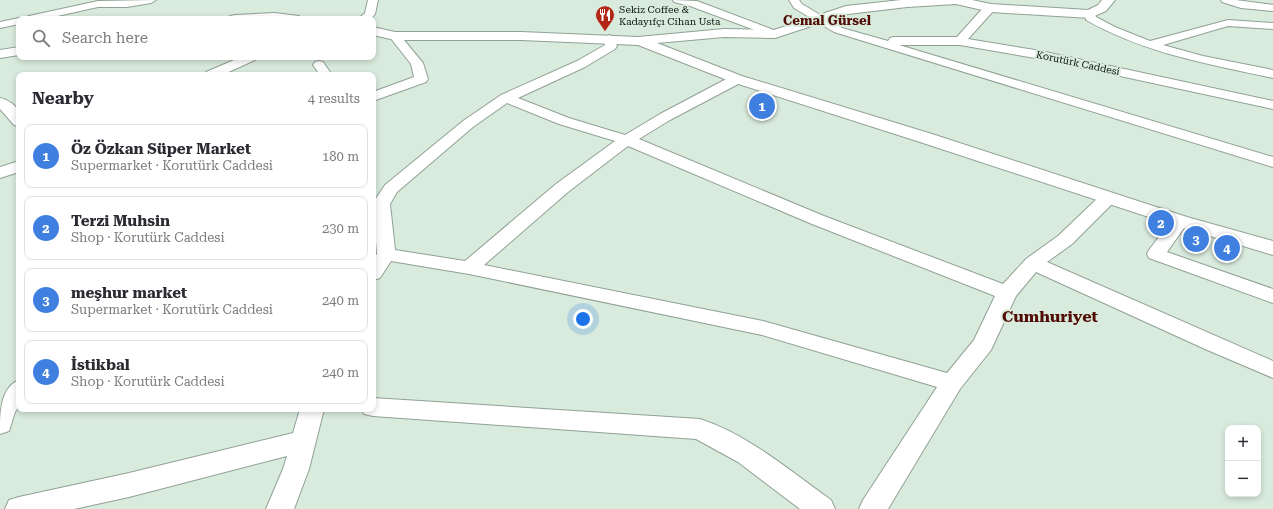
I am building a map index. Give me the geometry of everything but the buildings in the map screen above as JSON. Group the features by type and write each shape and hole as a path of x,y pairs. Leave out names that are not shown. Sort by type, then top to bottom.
{"street":[{"path":"41,16 98,2 127,4 151,0"},
{"path":"368,16 370,14 373,0"},
{"path":"678,0 693,3 775,34"},
{"path":"794,0 798,6 838,30 881,41 1142,124 1273,162"},
{"path":"376,32 395,36 521,36 638,41 724,33 775,34 846,10 907,3 956,0 991,8 1090,14 1102,8 1109,0"},
{"path":"1226,0 1241,5 1273,8"},
{"path":"693,3 716,1"},
{"path":"960,41 987,10 991,8"},
{"path":"1090,14 1090,18 1098,23 1151,45 1183,54 1273,74"},
{"path":"0,25 16,22"},
{"path":"1151,45 1228,23 1273,26"},
{"path":"1243,24 1273,33"},
{"path":"376,96 421,79 416,63 395,36"},
{"path":"376,269 386,254 377,204 391,189 468,124 506,98 581,64 611,46 609,39"},
{"path":"916,53 930,40"},
{"path":"638,41 737,79 926,138 1108,198 1273,248"},
{"name":"Korutürk Caddesi","path":"881,41 960,41 1041,55 1273,106"},
{"path":"0,54 16,51"},
{"path":"219,72 245,60"},
{"path":"1248,69 1250,100"},
{"path":"470,268 562,188 627,140 665,117 737,79"},
{"path":"506,98 564,121 627,140 818,220 1007,293"},
{"path":"0,102 8,108 16,118"},
{"path":"0,173 16,167"},
{"path":"872,509 952,383 983,344 1007,293 1033,263 1065,240 1108,198"},
{"path":"1180,220 1156,254 1273,296"},
{"path":"386,254 470,268 763,328 952,383"},
{"path":"1033,263 1116,299 1194,337 1273,370"},
{"path":"0,424 4,409 16,393"},
{"path":"376,407 700,428 747,454 820,509"},
{"path":"280,509 296,469 311,412"},
{"path":"19,509 129,485 304,441"}],"place":[{"name":"Sekiz Coffee & Kadayıfçı Cihan Usta","path":"605,32"},
{"name":"Öz Özkan Süper Market","path":"762,106"},
{"name":"Terzi Muhsin","path":"1161,223"},
{"name":"meşhur market","path":"1196,239"},
{"name":"İstikbal","path":"1227,248"}],"district":[{"name":"Cemal Gürsel","path":"827,20"},
{"name":"Cumhuriyet","path":"1050,316"}]}
